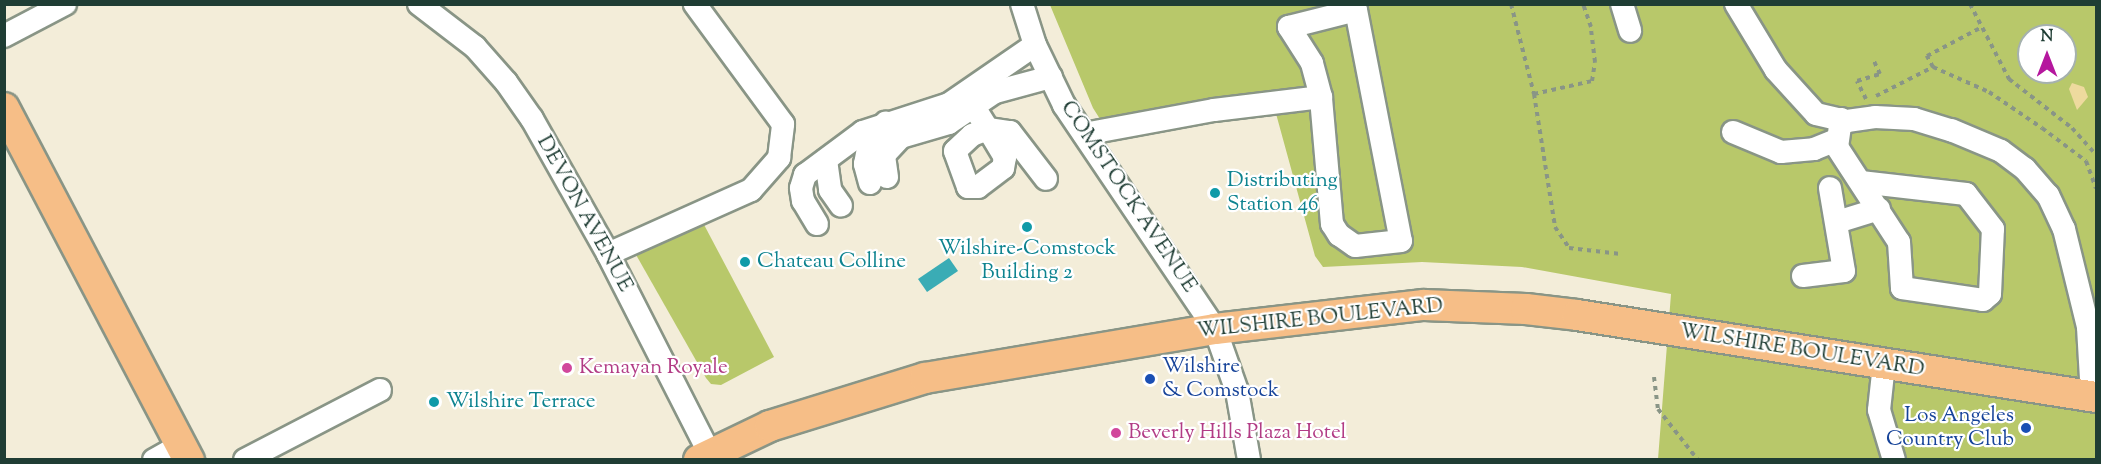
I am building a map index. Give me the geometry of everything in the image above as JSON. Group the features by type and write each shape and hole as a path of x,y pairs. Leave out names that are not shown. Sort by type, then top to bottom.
{"main road":[{"path":"4,108 185,452"},
{"name":"WILSHIRE BOULEVARD","path":"705,457 770,426 925,378 1215,329 1424,305 1476,306 1576,315 2094,397"}],"street":[{"path":"4,36 65,4"},
{"name":"DEVON AVENUE","path":"419,4 475,47 506,82 608,254 705,457"},
{"path":"608,254 751,190 778,158 783,124 695,4"},
{"name":"COMSTOCK AVENUE","path":"1022,4 1035,45 1084,134 1215,329 1237,391 1249,459"},
{"path":"1622,4 1630,31"},
{"path":"1736,4 1776,70 1816,114 1838,129 1861,182 1899,242 1902,288 1983,300 1990,294 1993,229 1966,194 1861,182"},
{"path":"1356,10 1401,241 1355,246 1339,236 1332,224 1321,97 1312,63 1289,27 1356,10"},
{"path":"949,113 1035,45"},
{"path":"817,224 803,201 801,188 805,175 863,132 894,129 974,107 995,92 1051,77"},
{"path":"1084,134 1214,110 1321,97"},
{"path":"949,113 951,160 968,187 978,187 1004,168 1005,158 974,107"},
{"path":"1733,132 1781,152 1814,149 1838,129 1914,119 1951,130 2001,151 2025,169 2048,195 2064,229 2088,327 2094,397"},
{"path":"826,160 825,174 838,202 875,178 868,149 894,129"},
{"path":"951,160 972,135 988,129 1010,132 1046,179"},
{"path":"1803,276 1844,271 1830,188"},
{"path":"1837,222 1879,209"},
{"path":"1884,364 1879,410 1894,459"},
{"path":"245,459 380,390"},
{"path":"154,459 185,452"}],"path":[{"path":"1511,4 1534,94 1549,203 1561,237 1569,248 1580,252 1621,254"},
{"path":"1534,94 1592,81 1595,62 1591,27 1583,4"},
{"path":"1970,4 2008,79 2072,128 2097,155"},
{"path":"1980,28 1927,56 1933,67 1989,92 2042,128 2086,161 2097,189"},
{"path":"1874,60 1880,74 1857,81 1868,103 1933,67"},
{"path":"1654,378 1659,410 1698,459"}],"green space":[{"name":"Los Angeles Country Club","path":"1050,5 2096,5 2096,459 1658,459 1671,294 1522,267 1422,262 1323,267 1315,256 1275,110 1112,138 1093,108"},
{"path":"701,219 774,357 721,385 711,384 706,378 635,253"}],"sand":[{"path":"2072,84 2084,87 2088,97 2077,110 2069,89"}],"water":[{"path":"949,258 958,271 927,292 918,279"}],"place":[{"name":"Distributing Station 46","path":"1215,193"},
{"name":"Wilshire-Comstock Building 2","path":"1027,227"},
{"name":"Chateau Colline","path":"745,262"},
{"name":"Kemayan Royale","path":"567,368"},
{"name":"Wilshire & Comstock","path":"1150,379"},
{"name":"Wilshire Terrace","path":"434,402"},
{"name":"Los Angeles Country Club","path":"2026,428"},
{"name":"Beverly Hills Plaza Hotel","path":"1116,433"}]}
